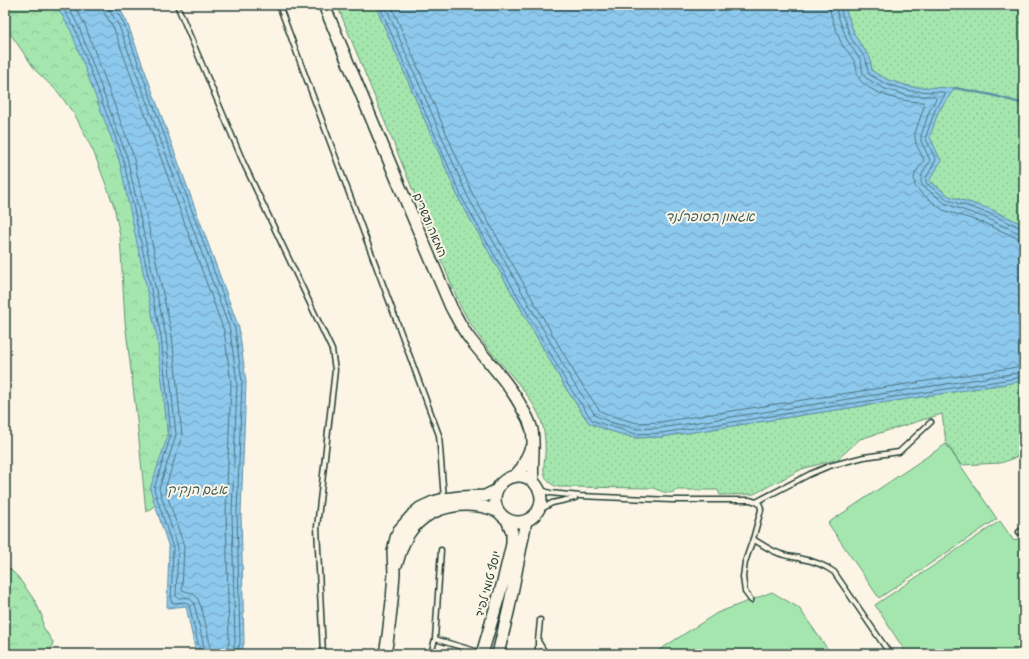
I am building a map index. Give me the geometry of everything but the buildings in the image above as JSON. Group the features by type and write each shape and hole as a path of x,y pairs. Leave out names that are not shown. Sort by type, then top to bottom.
{"street":[{"name":"המאה ועשרים","path":"324,5 451,307 469,338 509,387 529,420 533,442 532,473 536,486"},
{"path":"514,477 522,468 533,442"},
{"path":"394,573 400,551 408,533 425,517 436,511 447,507 473,505 490,508 503,516 516,522 526,521 533,517 541,504 541,497 536,486 527,478 521,476 507,479 497,490 495,501 503,516"},
{"path":"385,654 392,601 394,573 393,551 399,530 412,514 420,508 433,502 444,499 485,496 497,490"},
{"name":"יוסף טומי לפיד","path":"483,653 512,544 512,532 503,516"},
{"name":"יוסף טומי לפיד","path":"498,654 509,608 526,521"}],"lane":[{"path":"177,5 244,164 332,350 335,370 317,527 323,654"},
{"path":"279,5 439,435 444,499"},
{"path":"756,502 810,474 829,466 864,457 899,452 931,422"},
{"path":"536,486 550,493 580,496 671,500 750,500 759,503 761,510 745,562 742,577 745,592 751,600"},
{"path":"538,511 552,503 580,496"},
{"path":"1019,532 1024,529"},
{"path":"753,539 775,552 818,563 826,566 834,572 890,654"},
{"path":"431,654 435,639 441,550"},
{"path":"538,654 540,620"},
{"path":"435,639 483,653"},
{"path":"538,641 546,654"}],"green space":[{"path":"5,5 59,5 92,69 155,281 172,493 146,512 125,322 120,236 114,206 94,153 76,117 58,92 36,71 5,26"},
{"path":"337,5 375,5 459,199 565,387 589,423 635,438 661,437 1024,381 1024,454 1001,463 961,465 946,442 942,414 860,439 838,459 802,469 754,494 720,495 718,490 677,490 668,493 653,488 558,487 553,485 547,480 544,472 545,439 539,415 523,390 478,334 459,303"},
{"path":"844,5 918,5 921,7 927,5 1024,5 1024,225 990,209 949,196 929,180 941,161 929,137 938,112 954,88 912,87 888,80 872,71 870,58 855,36"},
{"path":"946,444 997,519 879,598 828,523"},
{"path":"1000,521 1014,541 1024,535 1024,654 907,654 875,605"},
{"path":"5,564 18,577 35,601 42,616 43,627 53,642 51,650 48,654 5,654"},
{"path":"772,592 799,608 831,654 653,654 717,613"}],"water":[{"name":"אגם הנקיק","path":"56,5 118,5 127,22 239,328 246,382 241,513 244,643 241,654 193,654 195,649 186,606 167,608 169,548 150,489 168,435 157,337 119,159 71,31"},
{"name":"אגמון הסופרלנד","path":"375,5 844,5 855,36 870,58 872,71 888,80 912,87 955,88 938,112 930,137 941,161 929,181 949,196 990,209 1024,225 1024,381 661,437 635,438 589,423 565,387 459,199"}],"waterway":[{"path":"955,88 992,95 1024,104"}]}
